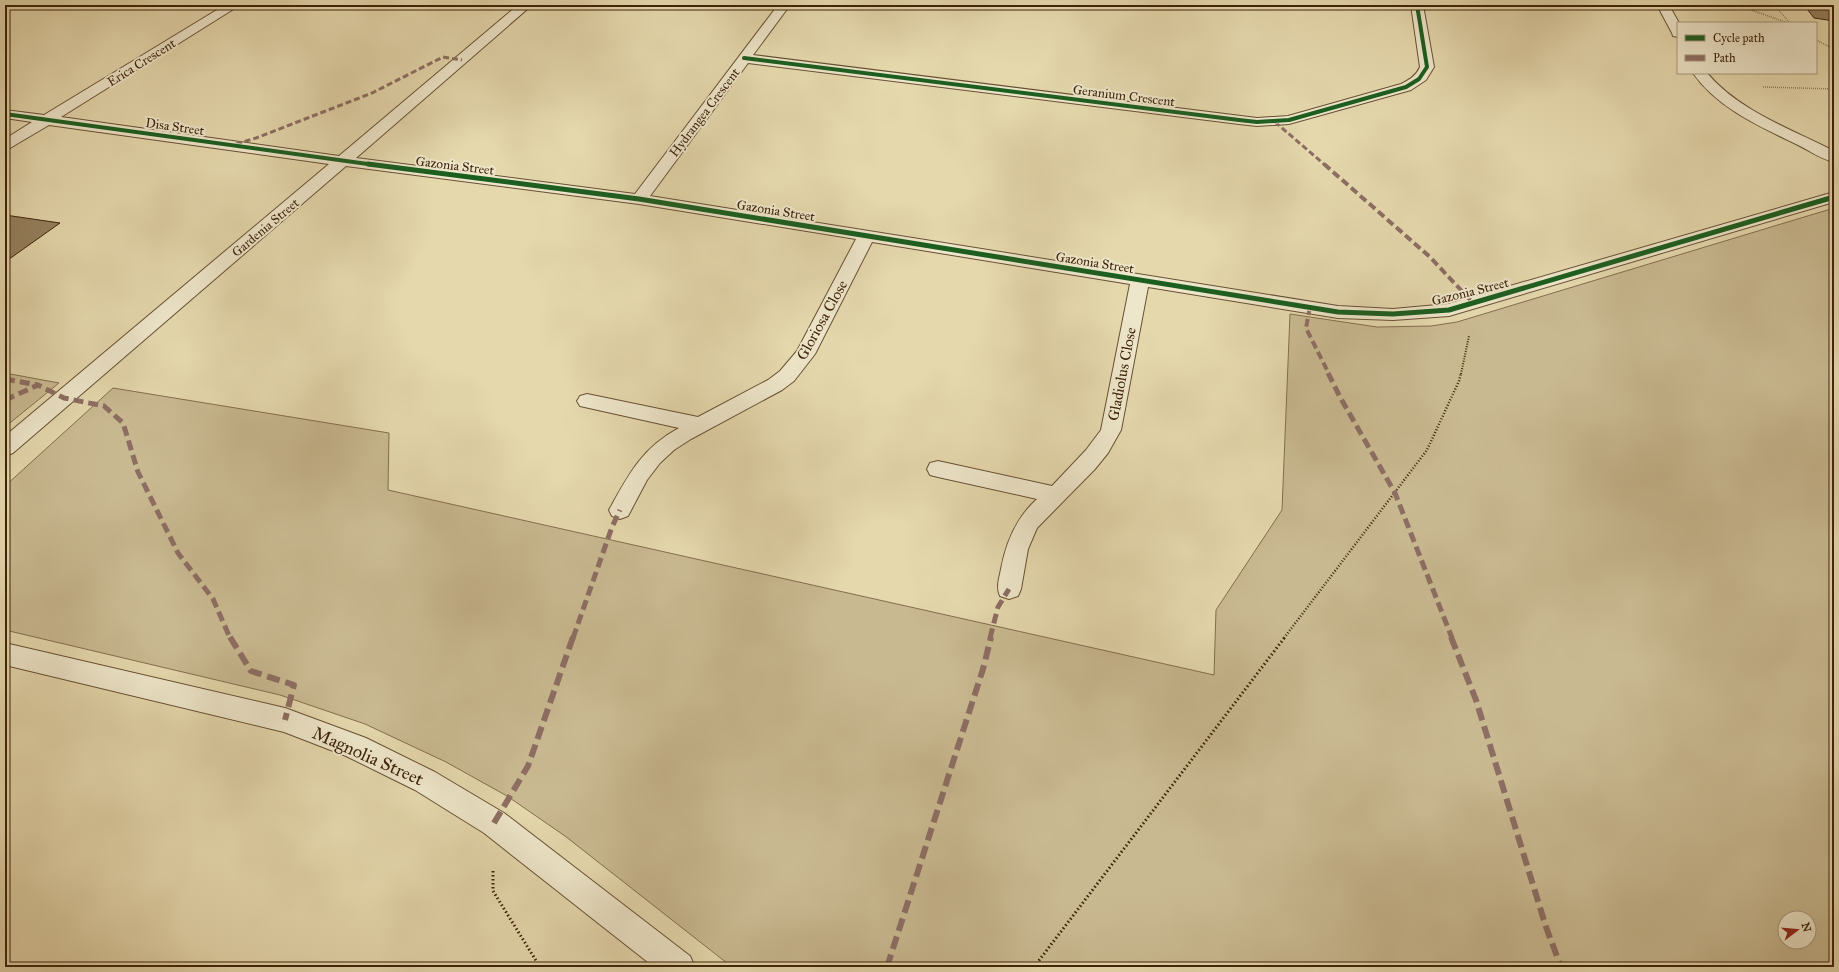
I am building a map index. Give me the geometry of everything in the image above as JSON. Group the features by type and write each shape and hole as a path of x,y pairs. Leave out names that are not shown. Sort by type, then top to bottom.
{"street":[{"name":"Erica Crescent","path":"5,145 234,5"},
{"name":"Gardenia Street","path":"5,448 526,5"},
{"name":"Hydrangea Crescent","path":"639,199 784,5"},
{"name":"Geranium Crescent","path":"744,58 1239,120 1275,122 1303,117 1406,87 1420,79 1425,73 1427,67 1417,5"},
{"path":"1663,5 1677,31"},
{"path":"1701,74 1722,95 1753,115 1834,157"},
{"name":"Disa Street","path":"5,114 342,161"},
{"name":"Gazonia Street","path":"342,161 639,199 1338,312 1366,315 1420,314 1449,310 1474,304 1834,197"},
{"name":"Gloriosa Close","path":"620,510 639,475 652,458 678,437 775,385 797,365 805,354 866,236"},
{"name":"Gladiolus Close","path":"1009,589 1020,542 1025,528 1044,504 1056,495 1092,460 1103,445 1111,430 1140,280"},
{"path":"587,402 700,425"},
{"path":"938,469 1056,495"},
{"name":"Magnolia Street","path":"5,654 284,720 356,747 425,781 494,823 679,967"}],"path":[{"path":"1737,5 1786,22"},
{"path":"1774,5 1788,22"},
{"path":"1817,40 1834,49"},
{"path":"1711,85 1834,88"},
{"path":"1034,967 1427,450 1460,381 1474,314 1474,304"},
{"path":"494,823 493,891 540,967"}],"shaded area":[{"path":"1834,208 1834,967 732,967 565,836 507,796 446,762 365,724 280,695 5,630 5,486 113,388 389,433 388,490 1214,675 1216,610 1282,510 1290,314 1377,327 1431,326 1457,322"},
{"path":"5,373 59,383 5,427"}],"building":[{"path":"1804,5 1829,5 1834,12 1834,21 1814,18"},
{"path":"5,215 60,223 5,262"}],"marked path":[{"path":"236,144 256,138 372,93 443,57 462,60"},
{"path":"1275,122 1430,257 1474,304"},
{"path":"1310,307 1306,328 1340,397 1395,493 1476,700 1546,927 1561,967"},
{"path":"5,379 38,385"},
{"path":"5,400 38,385 64,398 104,406 123,423 138,472 178,553 213,599 229,636 251,671 294,685 285,720"},
{"path":"494,823 528,766 612,527 620,510"},
{"path":"887,967 983,669 998,607 1009,589"}],"cycle path":[{"path":"744,58 1239,120 1257,122 1289,120 1406,87 1419,79 1427,67 1417,5"},
{"path":"5,114 342,161 639,199 1338,312 1366,314 1407,314 1449,310 1834,197"}]}
